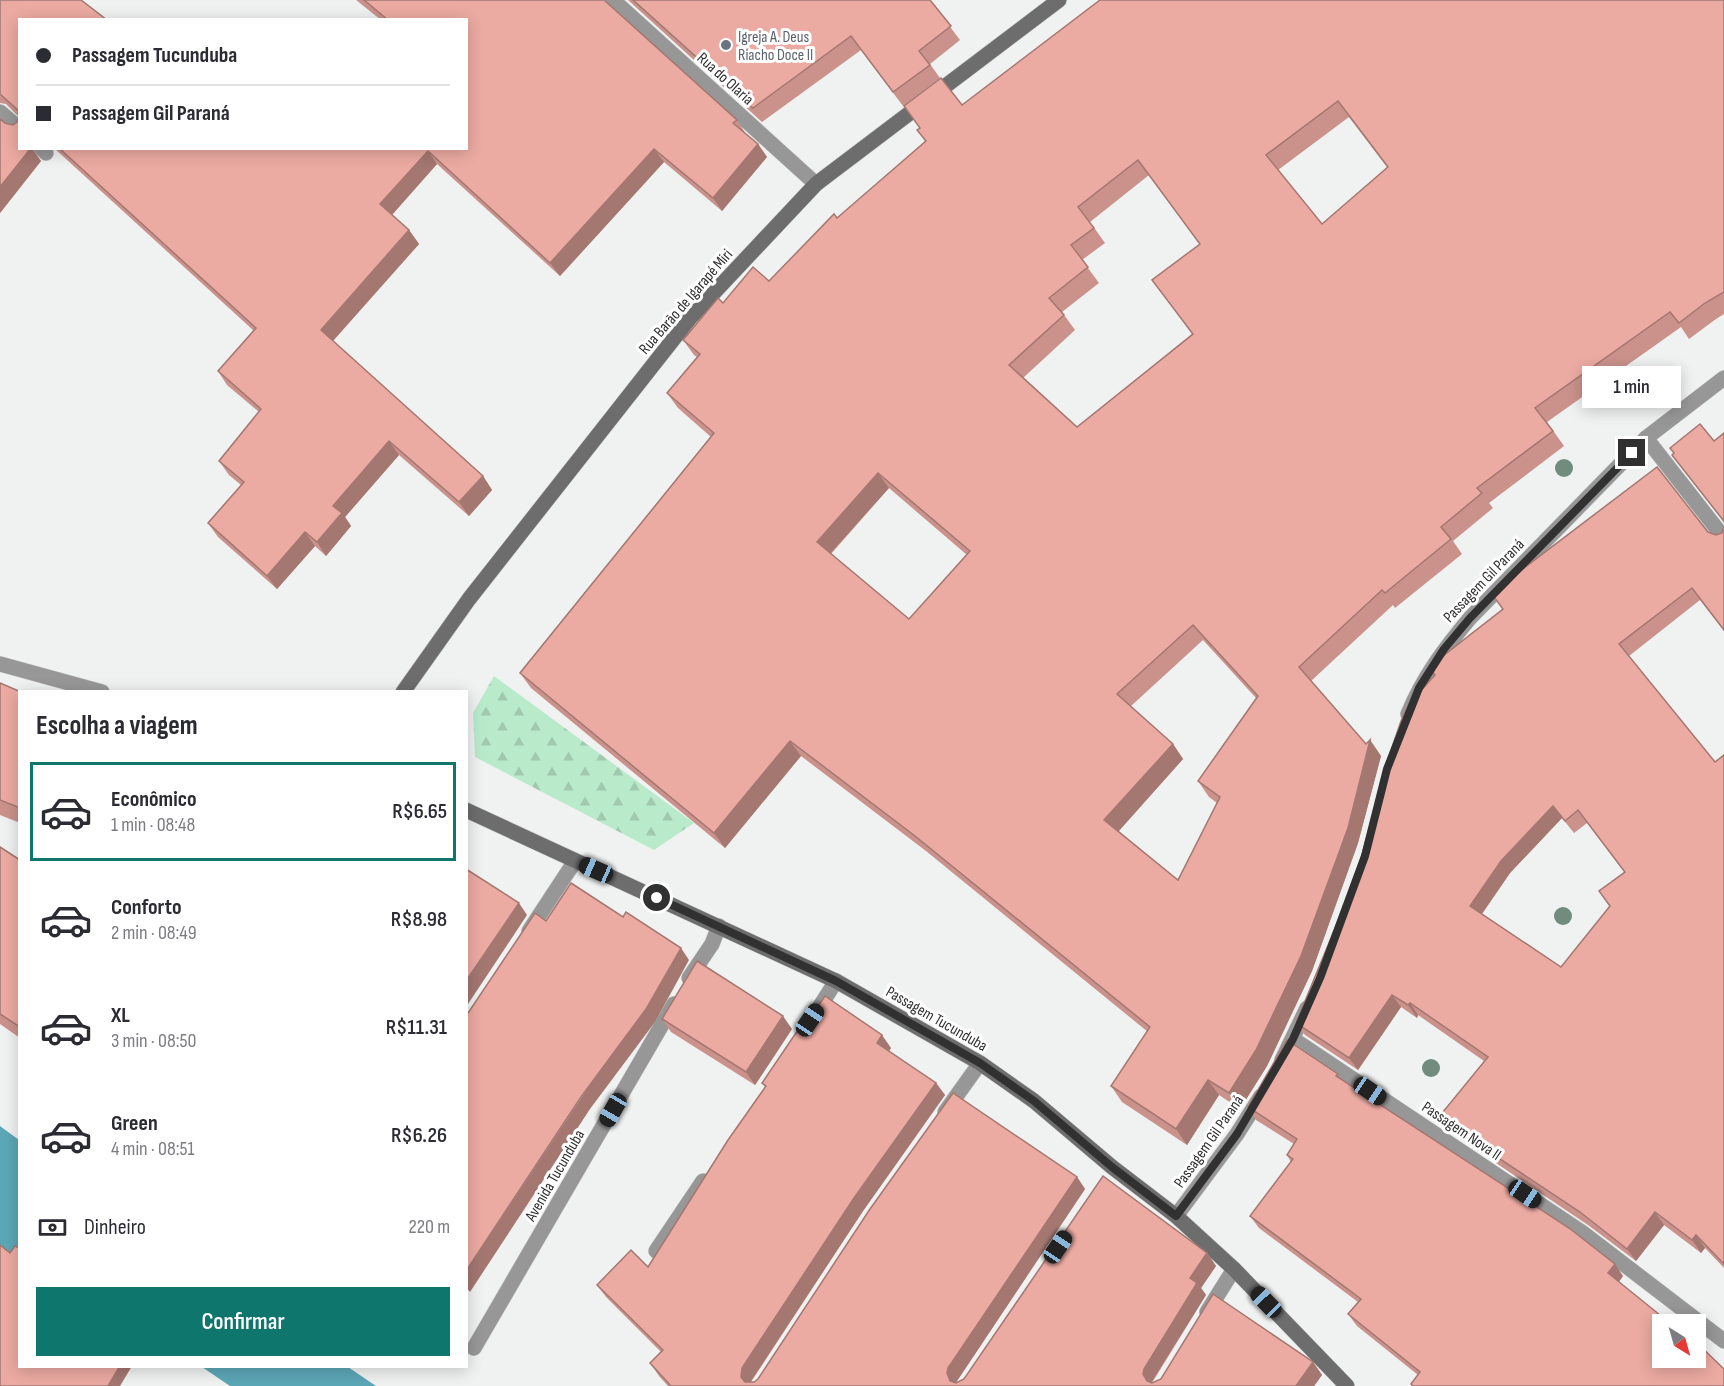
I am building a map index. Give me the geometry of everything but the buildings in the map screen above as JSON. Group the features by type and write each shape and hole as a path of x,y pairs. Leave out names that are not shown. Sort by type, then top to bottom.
{"street":[{"name":"Rua do Olaria","path":"612,0 816,184"},
{"name":"Rua Barão de Igarapé Miri","path":"404,690 469,599 690,318 816,184 1059,0"},
{"path":"0,112 18,127"},
{"name":"Passagem Gil Paraná","path":"1403,729 1419,688 1444,649 1470,618 1646,438 1724,378"},
{"path":"1646,438 1724,538"},
{"path":"0,664 95,690"},
{"name":"Passagem Tucunduba","path":"468,811 836,981 980,1063 1034,1101 1108,1172 1176,1216 1234,1269 1347,1386"},
{"path":"518,948 575,861"},
{"name":"Avenida Tucunduba","path":"474,1348 712,944 719,926"},
{"path":"804,1030 836,981"},
{"name":"Passagem Gil Paraná","path":"1176,1216 1237,1134 1272,1078 1311,998"},
{"name":"Passagem Nova II","path":"1293,1039 1583,1233 1724,1341"},
{"path":"939,1120 980,1063"},
{"path":"656,1251 714,1165"},
{"path":"1197,1327 1234,1269"}],"green space":[{"path":"494,676 694,823 654,850 475,757 473,713"}],"water":[{"path":"0,1126 18,1139 18,1236 0,1223"},
{"path":"203,1368 349,1368 376,1386 230,1386"}],"waterway":[{"path":"0,1227 18,1238"}],"place":[{"name":"Igreja A. Deus Riacho Doce II","path":"726,45"}],"route":[{"path":"657,898 836,981 980,1063 1034,1101 1112,1167 1176,1216 1237,1134 1270,1082 1293,1039 1320,978 1365,856 1387,769 1419,688 1444,649 1470,618 1632,453"}]}
